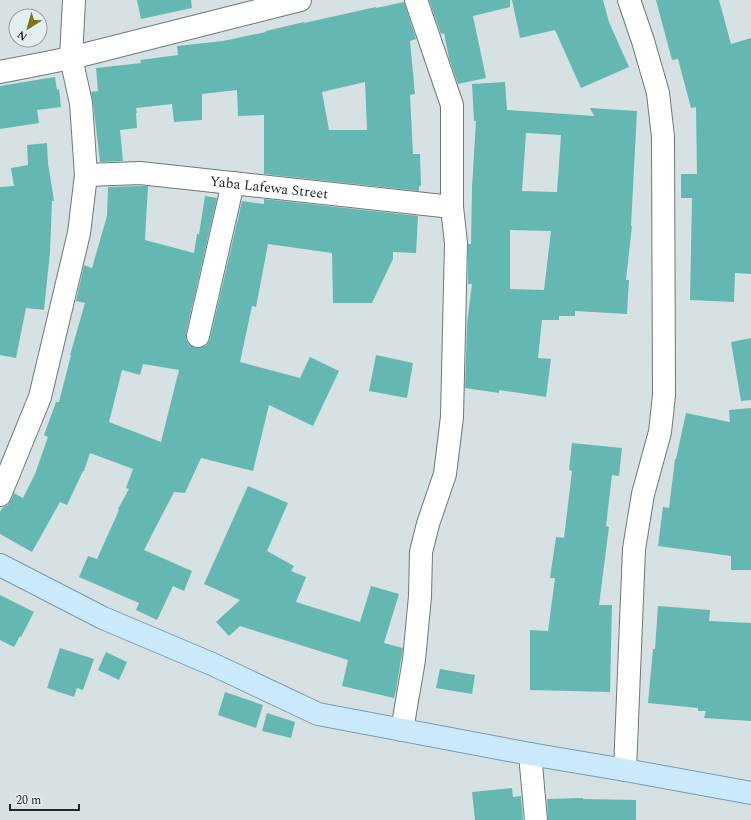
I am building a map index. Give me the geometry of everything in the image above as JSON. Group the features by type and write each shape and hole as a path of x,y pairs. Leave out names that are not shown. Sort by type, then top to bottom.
{"main road":[{"path":"0,565 103,618 212,664 318,714 530,754 751,793"}],"street":[{"path":"0,495 40,397 79,233 86,175 81,103 71,58 74,0"},
{"path":"0,72 71,58 300,0"},
{"path":"402,730 414,660 420,596 421,552 428,524 445,474 452,417 456,243 452,207 452,105 416,0"},
{"path":"626,770 634,549 642,494 660,432 664,395 663,137 658,93 629,0"},
{"name":"Yaba Lafewa Street","path":"86,175 140,173 452,207"},
{"path":"198,336 233,183"},
{"path":"530,754 536,820"}],"building":[{"path":"137,0 191,0 192,8 141,19"},
{"path":"429,0 510,0 510,7 473,16 486,78 458,84 449,58 444,33 441,34"},
{"path":"512,0 603,0 609,22 629,67 581,88 555,30 520,38"},
{"path":"656,0 719,0 731,44 751,38 751,274 735,273 734,302 690,300 692,198 681,198 681,174 697,174 696,107 691,108 678,59 672,60"},
{"path":"404,2 416,39 410,41 415,94 410,95 413,154 420,154 421,186 419,186 419,191 264,174 264,115 238,116 237,90 202,94 202,120 174,122 172,104 136,108 137,128 120,130 123,161 100,162 91,92 98,91 96,68 141,63 140,60 178,55 177,46 223,41 304,22","holes":["365,82 367,130 329,130 322,92"]},
{"path":"55,77 57,90 59,89 61,107 37,110 39,123 0,129 0,86"},
{"path":"505,82 507,110 594,116 590,108 637,111 632,226 626,280 629,280 627,314 575,311 575,316 559,316 559,320 542,320 538,358 551,359 546,397 499,390 499,393 465,388 467,324 472,284 468,284 468,244 471,244 472,187 476,121 474,121 472,84","holes":["526,133 561,135 557,192 522,191","510,230 551,231 544,290 510,289"]},
{"path":"47,143 48,163 54,201 52,201 50,252 44,310 26,308 16,358 0,355 0,187 14,186 11,168 28,165 27,145"},
{"path":"148,186 145,240 194,253 197,234 199,234 205,196 217,198 186,333 186,339 189,345 196,348 201,348 207,345 210,339 242,201 264,204 264,199 418,216 416,253 393,252 393,259 372,303 333,303 332,253 268,244 256,307 252,306 240,362 300,378 310,357 339,371 313,426 269,405 253,471 201,458 185,493 174,492 144,550 192,571 184,591 173,586 157,620 136,610 139,603 79,577 88,556 97,559 119,510 118,509 129,489 126,488 133,469 90,453 84,471 67,505 60,502 32,552 0,534 0,512 3,507 8,505 14,493 23,498 35,474 48,437 44,435 56,402 59,402 70,355 85,303 76,301 84,265 92,268 107,216 108,187","holes":["143,364 179,370 161,442 109,422 122,370 140,375"]},
{"path":"751,338 751,400 741,401 731,342"},
{"path":"376,355 413,363 407,398 369,391"},
{"path":"751,408 751,570 731,570 731,556 658,546 663,507 669,508 675,459 686,413 730,422 729,410"},
{"path":"572,443 622,448 619,476 612,475 606,526 609,527 599,605 612,605 610,692 530,690 530,630 548,631 555,578 550,578 556,537 564,538 572,471 569,470"},
{"path":"248,486 288,503 267,551 294,566 291,571 306,577 296,602 360,622 371,586 399,594 384,643 403,648 394,698 342,686 348,660 240,626 229,636 216,622 240,600 204,584"},
{"path":"0,595 34,612 14,647 0,640"},
{"path":"658,606 710,610 709,621 751,623 751,721 704,718 706,711 698,711 698,708 648,703 653,649 655,649"},
{"path":"60,648 94,659 83,690 77,688 74,697 47,688"},
{"path":"106,652 127,662 119,680 98,670"},
{"path":"440,669 475,675 472,694 436,688"},
{"path":"225,692 263,705 256,728 218,715"},
{"path":"267,713 295,722 291,738 262,731"},
{"path":"512,788 513,797 521,796 523,820 475,820 472,792"},
{"path":"583,798 636,800 636,820 548,820 547,799"}]}
